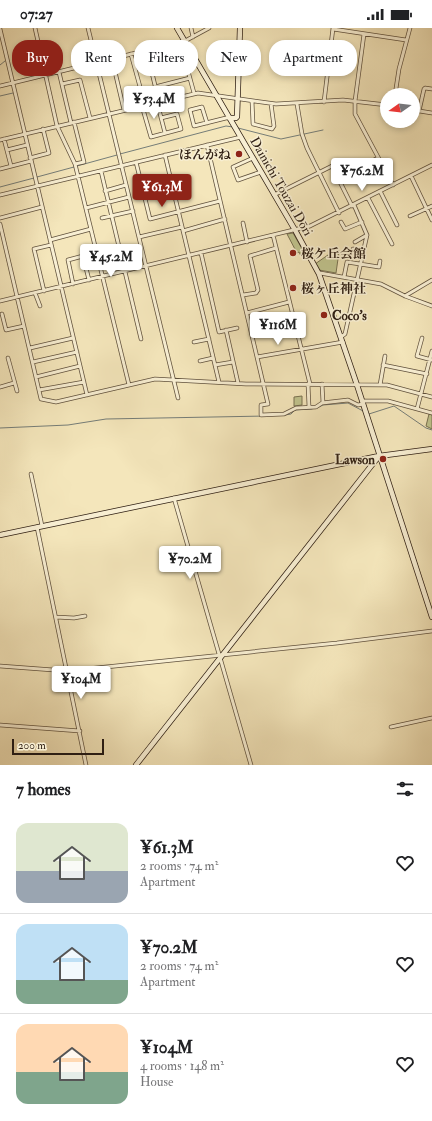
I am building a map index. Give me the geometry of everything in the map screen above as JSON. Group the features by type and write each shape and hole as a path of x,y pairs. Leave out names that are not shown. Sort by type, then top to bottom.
{"street":[{"path":"34,28 37,40"},
{"path":"88,28 91,40"},
{"name":"Dainichi Touzai Dōri","path":"177,28 184,40"},
{"path":"191,28 193,37"},
{"path":"187,40 209,28"},
{"path":"206,123 202,107 190,110 194,126 206,123 226,118 233,119 237,117 240,28"},
{"path":"324,102 333,28 406,40"},
{"path":"396,88 406,40 410,28"},
{"path":"0,29 87,394"},
{"path":"364,34 354,114 393,186"},
{"path":"126,55 134,53"},
{"path":"131,54 151,136 181,129 177,114 161,118"},
{"name":"Dainichi Touzai Dōri","path":"198,63 319,274 342,339 432,617"},
{"path":"0,86 41,76"},
{"path":"45,76 57,126 75,164 129,385"},
{"path":"60,76 84,162 75,164"},
{"path":"100,76 178,398"},
{"path":"116,76 124,110"},
{"path":"153,76 165,133"},
{"path":"155,87 190,78 194,93"},
{"path":"62,84 80,80 90,118"},
{"path":"420,107 424,89 432,89"},
{"path":"0,140 194,93 217,95 270,104 355,101 380,104"},
{"path":"252,101 253,124 272,129 274,126 270,104"},
{"path":"297,104 302,134 318,172 339,213"},
{"path":"420,111 432,113"},
{"path":"0,169 49,153 43,129"},
{"path":"0,195 241,137"},
{"path":"4,139 11,166"},
{"path":"7,150 27,145"},
{"path":"207,145 268,404 261,405 261,415 284,414 293,408 316,407 324,403 348,400 358,405 362,403 388,401 432,413"},
{"path":"165,155 219,382"},
{"path":"253,158 233,167 238,180 261,172"},
{"path":"347,167 350,172 378,158"},
{"path":"136,162 150,219 220,201"},
{"path":"0,301 310,226 393,186 432,165"},
{"path":"257,357 301,349 342,339 345,334 367,235 362,222 332,166 274,195"},
{"path":"101,171 141,339"},
{"path":"410,176 432,220"},
{"path":"105,191 126,185"},
{"path":"380,191 397,225"},
{"path":"86,208 129,197"},
{"path":"368,198 392,244"},
{"path":"410,216 432,206"},
{"path":"0,218 42,207"},
{"path":"102,218 133,211"},
{"path":"139,237 225,219"},
{"path":"341,222 345,229 362,222"},
{"path":"243,223 247,242"},
{"path":"0,224 41,399 56,402 155,379 238,383 387,385 432,397"},
{"path":"50,240 91,229"},
{"path":"274,235 309,384 309,407"},
{"path":"355,242 367,235"},
{"path":"44,291 34,249 51,245"},
{"path":"242,295 256,293 258,290 250,256 276,248"},
{"path":"353,249 364,250"},
{"path":"201,253 219,332 237,328"},
{"path":"73,284 68,260 83,256 89,280"},
{"path":"344,277 347,262 379,267 380,261"},
{"path":"319,274 381,284 405,296 432,306"},
{"path":"405,296 432,280"},
{"path":"35,293 40,306"},
{"path":"247,313 289,302"},
{"path":"2,314 6,330 24,326"},
{"path":"226,330 238,383"},
{"path":"30,348 73,338"},
{"path":"422,338 417,356 431,359"},
{"path":"194,342 209,339"},
{"path":"417,409 432,351"},
{"path":"33,362 77,352"},
{"path":"380,385 385,356"},
{"path":"8,358 17,391"},
{"path":"200,361 213,358"},
{"path":"215,365 233,362"},
{"path":"383,365 427,374"},
{"path":"36,377 80,366"},
{"path":"39,390 84,382"},
{"path":"0,387 14,383"},
{"path":"322,384 324,403"},
{"path":"0,535 379,456 432,450"},
{"path":"136,765 220,656 379,456"},
{"path":"31,474 56,617 86,765"},
{"path":"174,498 251,765"},
{"path":"56,617 74,618 85,616"},
{"path":"0,666 67,672 337,643 432,631"},
{"path":"391,728 432,718"},
{"path":"0,725 80,731"}],"green space":[{"path":"293,233 305,254 301,256 299,252 297,253 287,234"},
{"path":"338,248 339,252 336,273 319,270 315,264"},
{"path":"302,396 302,405 294,406 294,397"},
{"path":"429,414 432,415 432,429 426,426"}],"waterway":[{"path":"0,65 5,61"},
{"path":"0,96 13,93"},
{"path":"120,154 226,126 233,127"},
{"path":"238,128 281,139 323,130"},
{"path":"77,166 117,155"},
{"path":"37,177 74,167"},
{"path":"0,187 34,178"},
{"path":"317,408 323,405 348,403 363,411"},
{"path":"369,414 394,406 426,428 432,430"},
{"path":"285,415 291,414 295,410 312,409"},
{"path":"0,428 68,425 106,419 267,416"}],"place":[{"name":"ほんがね","path":"239,154"},
{"name":"桜ケ丘会館","path":"293,253"},
{"name":"桜ヶ丘神社","path":"293,288"},
{"name":"Coco's","path":"324,315"},
{"name":"Lawson","path":"383,459"}]}
